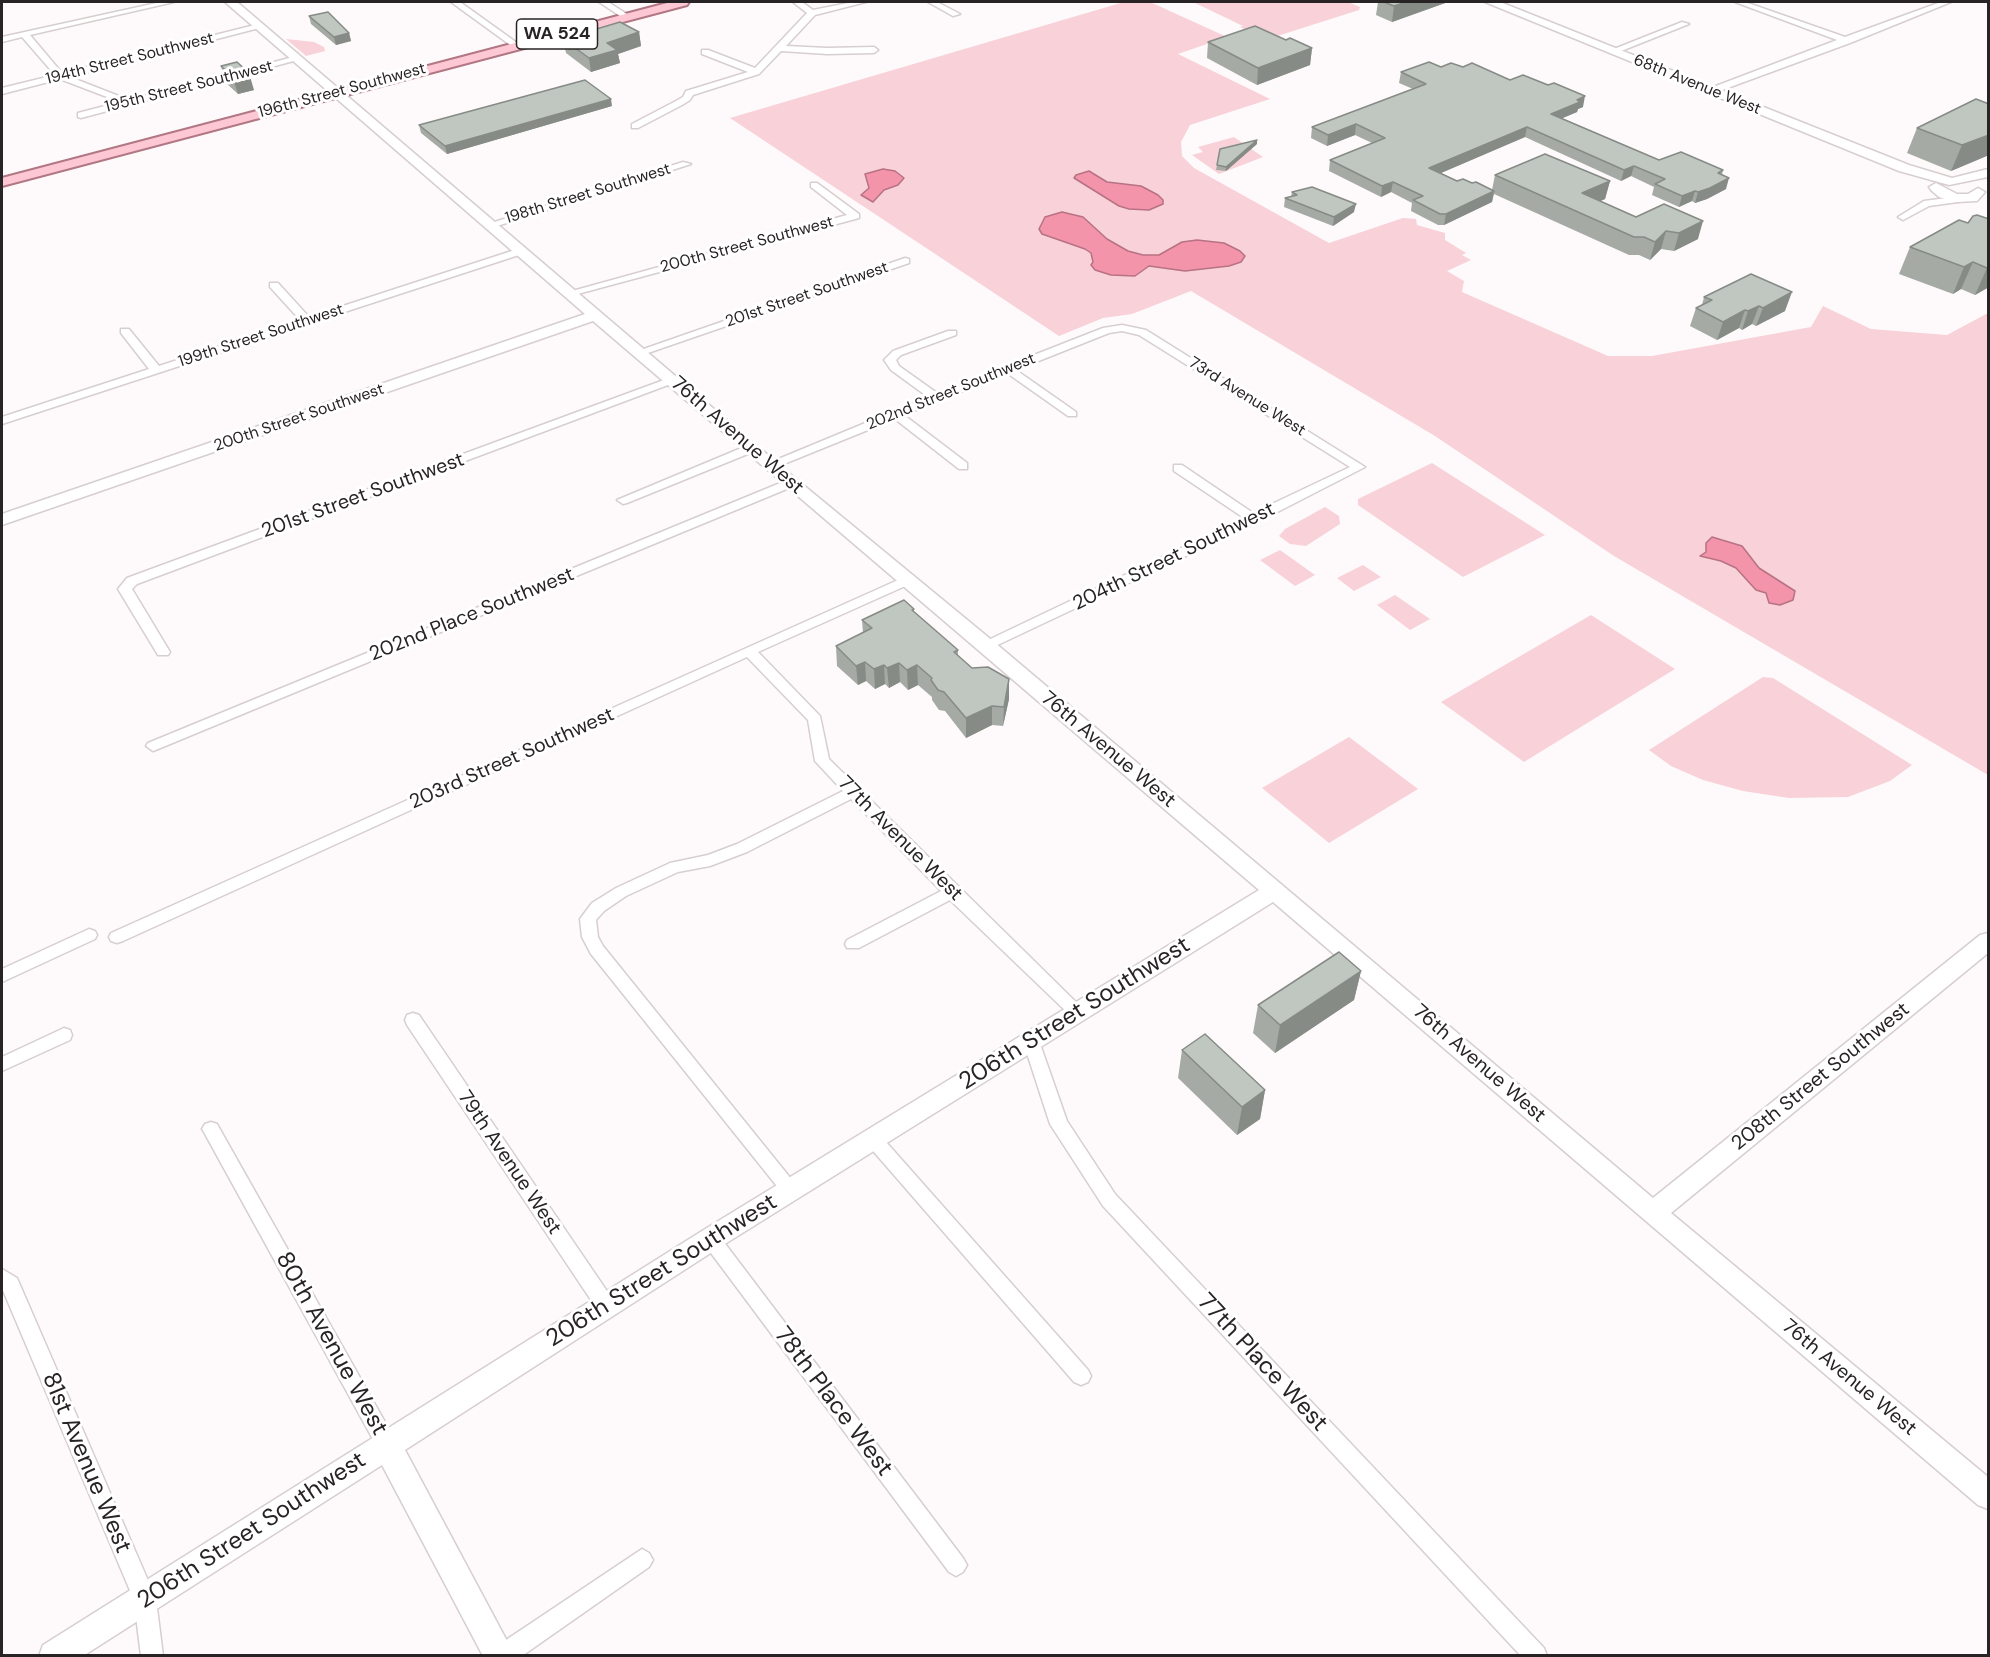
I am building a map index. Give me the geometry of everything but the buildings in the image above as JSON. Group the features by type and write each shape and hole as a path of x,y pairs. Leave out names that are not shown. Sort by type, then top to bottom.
{"main road":[{"name":"196th Street Southwest","path":"2,182 683,2"}],"street":[{"path":"2,39 170,2"},
{"name":"76th Avenue West","path":"231,2 641,352 790,483 987,646 1653,1213 1989,1495"},
{"path":"455,2 516,45"},
{"path":"603,2 626,16"},
{"path":"798,2 812,14"},
{"path":"635,126 679,103 687,98 689,93 756,72 812,14 862,2"},
{"path":"932,2 956,14"},
{"name":"68th Avenue West","path":"1491,2 1944,184 1944,194 1974,196"},
{"path":"1504,7 1521,2"},
{"path":"1739,2 1847,41"},
{"path":"1711,91 1947,2"},
{"path":"1613,51 1685,24"},
{"name":"194th Street Southwest","path":"2,91 259,27"},
{"path":"24,34 60,76 127,102"},
{"path":"780,48 827,51 874,50"},
{"path":"705,52 756,72"},
{"name":"195th Street Southwest","path":"81,115 297,59"},
{"name":"198th Street Southwest","path":"490,225 686,164"},
{"path":"1903,217 1927,203 1944,184 1987,174"},
{"path":"1974,196 1977,185 1987,174"},
{"name":"200th Street Southwest","path":"570,293 855,216 814,185"},
{"path":"1927,203 1974,196 1988,204"},
{"name":"199th Street Southwest","path":"2,421 521,251"},
{"name":"201st Street Southwest","path":"641,352 905,261"},
{"path":"274,285 307,321"},
{"name":"200th Street Southwest","path":"2,520 597,315"},
{"name":"202nd Street Southwest","path":"770,465 1107,330 1134,329"},
{"name":"73rd Avenue West","path":"1134,329 1359,467"},
{"path":"124,331 156,370"},
{"path":"936,398 895,368 890,360 897,353 952,333"},
{"path":"1008,369 1072,414"},
{"name":"201st Street Southwest","path":"163,652 125,589 132,581 672,380"},
{"path":"896,414 963,466"},
{"path":"623,500 751,448"},
{"name":"204th Street Southwest","path":"987,646 1359,467"},
{"path":"1178,468 1254,519"},
{"name":"202nd Place Southwest","path":"153,746 790,483"},
{"name":"203rd Street Southwest","path":"117,937 907,580"},
{"name":"77th Avenue West","path":"749,651 815,719 822,761 952,892 1078,1012"},
{"path":"790,1190 597,950 590,937 588,919 598,907 621,892 675,867 710,860 742,848 853,792"},
{"name":"206th Street Southwest","path":"54,1656 711,1239 1274,891"},
{"path":"853,944 952,892"},
{"path":"2,976 89,935"},
{"name":"208th Street Southwest","path":"1653,1213 1985,950"},
{"name":"79th Avenue West","path":"413,1020 606,1306"},
{"path":"2,1064 64,1035"},
{"name":"77th Place West","path":"1031,1041 1059,1124 1109,1200 1536,1656"},
{"name":"80th Avenue West","path":"211,1129 387,1445 501,1656"},
{"path":"873,1139 1081,1376"},
{"name":"78th Place West","path":"711,1239 956,1565"},
{"name":"81st Avenue West","path":"2,1277 10,1284 145,1600 152,1656"},
{"path":"501,1656 642,1560"}],"shaded area":[{"path":"1124,2 1150,2 1227,37 1178,54 1270,99 1190,125 1181,142 1182,156 1194,168 1329,243 1403,218 1416,219 1417,225 1445,233 1445,240 1466,253 1462,255 1471,260 1447,271 1464,281 1462,292 1608,356 1652,356 1811,327 1823,306 1871,329 1947,335 1988,313 1988,775 1614,556 1435,436 1191,291 1132,314 1103,318 1059,336 730,118"},
{"path":"1193,2 1348,2 1360,7 1359,10 1268,39"},
{"path":"286,39 314,42 324,47 325,51 306,56"},
{"path":"1234,137 1263,157 1219,174 1192,155 1203,152 1198,147"},
{"path":"883,169 895,171 904,178 898,185 884,190 873,202 861,195 869,188 865,174"},
{"path":"1089,171 1107,182 1141,186 1158,195 1163,200 1163,204 1149,210 1119,206 1074,178 1076,175"},
{"path":"1062,212 1083,217 1107,239 1128,251 1143,255 1159,255 1182,242 1197,240 1224,243 1245,256 1241,262 1229,266 1185,271 1149,266 1135,276 1111,275 1095,270 1091,265 1093,262 1091,253 1085,249 1042,234 1039,229 1045,217"},
{"path":"1432,463 1545,535 1463,577 1358,505 1358,499"},
{"path":"1325,507 1339,516 1340,524 1306,546 1290,544 1279,536 1285,529"},
{"path":"1712,537 1742,546 1759,568 1795,591 1793,600 1780,605 1769,603 1766,593 1756,590 1736,568 1721,561 1700,556 1706,552 1706,543"},
{"path":"1280,550 1315,575 1295,586 1260,560"},
{"path":"1363,565 1381,577 1354,591 1337,578"},
{"path":"1395,595 1430,619 1410,630 1377,605"},
{"path":"1591,615 1675,669 1524,762 1441,702"},
{"path":"1763,677 1773,678 1912,765 1890,781 1848,797 1789,798 1743,791 1703,780 1671,766 1649,750"},
{"path":"1349,737 1418,789 1329,843 1262,788"}]}
